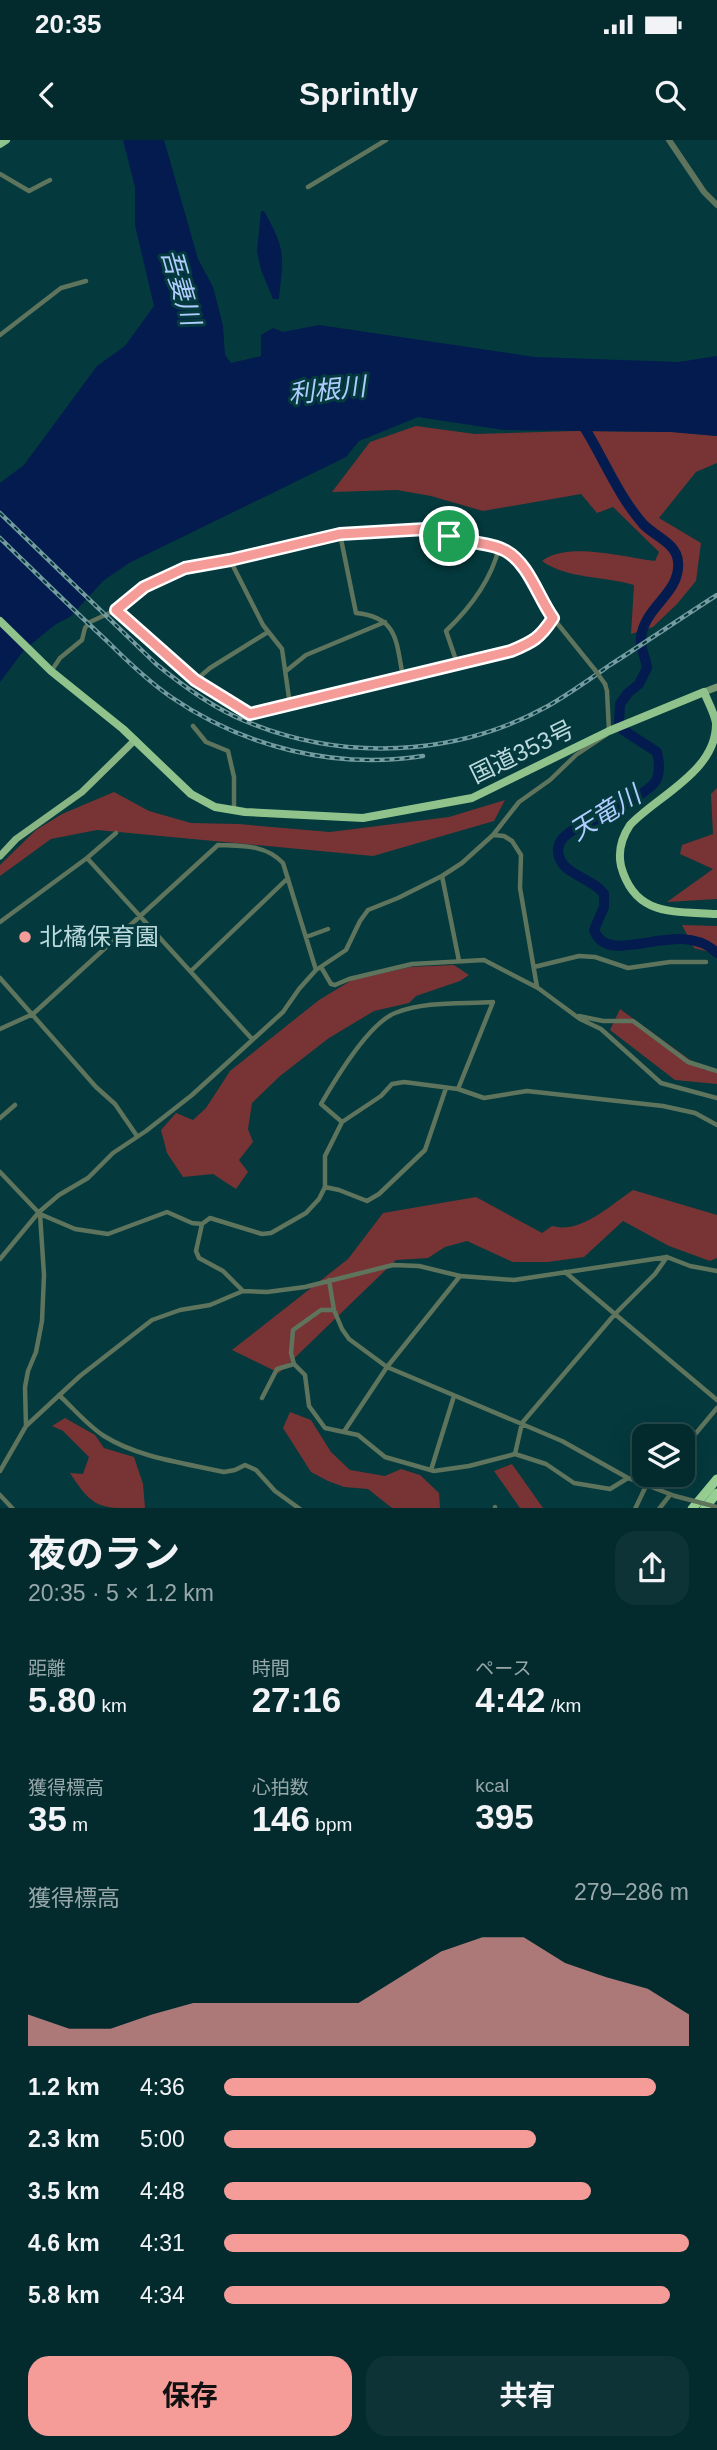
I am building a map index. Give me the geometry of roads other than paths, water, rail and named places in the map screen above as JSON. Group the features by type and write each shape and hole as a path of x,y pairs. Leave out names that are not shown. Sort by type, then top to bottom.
{"highway":[{"path":"0,144 6,140"},
{"name":"国道353号","path":"0,621 48,668 135,740 191,793 215,807 234,811 363,818 460,801 482,795 612,730 704,692"},
{"path":"704,692 715,722 716,737 712,750 700,768 630,825 624,835 620,858 629,886 645,904 668,911 717,914"},
{"path":"692,1508 717,1479"},
{"path":"704,1508 717,1493"}],"main road":[{"path":"704,692 717,687"},
{"path":"0,856 16,839 82,792 135,740"}],"street":[{"path":"308,187 386,140"},
{"path":"669,140 704,192 717,205"},
{"path":"0,174 29,191 50,180"},
{"path":"0,335 61,288 86,281"},
{"path":"0,1259 58,1195 88,1178 113,1153 192,1095 284,1012 299,989 318,969 346,950 368,910 442,876 462,863 493,835 519,802 550,780 576,755 612,730 605,684 553,618 522,566 508,552 499,548 426,529 340,534 185,568 156,580 116,610 90,622 85,628 82,640 48,668"},
{"path":"340,534 356,613 374,614 385,622 397,643 403,677"},
{"path":"457,663 446,631 462,616 475,598 496,560 499,548"},
{"path":"230,560 268,632 282,649 290,705"},
{"path":"116,610 195,680 250,714 511,651 534,641 553,618"},
{"path":"286,671 306,655 385,622"},
{"path":"195,680 210,667 268,632"},
{"path":"193,726 206,742 228,751 234,777 234,811"},
{"path":"0,922 87,858 116,833"},
{"path":"493,835 504,836 512,841 521,855 520,888 538,988"},
{"path":"0,1029 33,1014 218,845 255,847 271,853 283,863 318,969 331,984 412,964 484,960 538,988 614,1039 614,1042 661,1083 717,1098"},
{"path":"87,858 252,1039"},
{"path":"442,876 459,961"},
{"path":"191,971 288,878"},
{"path":"306,937 328,929"},
{"path":"534,967 579,956 595,957 628,968 670,962 706,961"},
{"path":"0,978 96,1087 115,1104 137,1136"},
{"path":"342,1122 321,1104 338,1075 377,1024 394,1013 423,1006 493,1003 458,1089"},
{"path":"575,1015 604,1021 633,1021 688,1062 717,1071"},
{"path":"243,1291 223,1271 199,1258 196,1251 202,1224 210,1218 262,1234 271,1233 306,1213 319,1199 325,1187 325,1156 342,1122 381,1096 392,1084 404,1082 458,1089 484,1098 527,1091 663,1106 695,1113 717,1125"},
{"path":"325,1187 367,1201 379,1194 425,1150 446,1088"},
{"path":"0,1118 15,1105"},
{"path":"0,1172 40,1213 75,1229 108,1234 167,1212 192,1223 202,1224"},
{"path":"26,1426 25,1387 42,1321 44,1275 40,1213"},
{"path":"0,1471 26,1426 80,1376 152,1320 180,1310 210,1305 243,1291 282,1291 393,1265 419,1266 460,1276 514,1280 667,1257 690,1266 717,1271"},
{"path":"515,1454 522,1423 615,1314 655,1274 667,1257"},
{"path":"565,1271 717,1401"},
{"path":"344,1431 387,1367 460,1276"},
{"path":"329,1280 334,1310 342,1329 349,1339 387,1367 562,1441 632,1480"},
{"path":"334,1310 321,1310 293,1330 290,1353 294,1363 305,1375 309,1406 318,1421 332,1431 358,1435 384,1457 431,1470 469,1466 515,1454 534,1458 574,1483 610,1489 628,1478"},
{"path":"262,1398 278,1370 294,1363"},
{"path":"59,1395 107,1438 149,1455 224,1472 245,1465 256,1470 275,1491 300,1508"},
{"path":"431,1470 454,1396"},
{"path":"695,1434 717,1408"},
{"path":"635,1508 646,1487"},
{"path":"649,1487 717,1507"},
{"path":"0,1495 13,1508"},
{"path":"659,1508 672,1495"}],"water":[{"path":"123,140 164,140 198,259 213,287 223,326 225,355 231,363 261,356 261,335 273,328 283,332 319,325 535,357 679,362 717,356 717,436 672,432 504,430 418,417 359,441 346,457 129,563 103,581 70,617 56,624 24,650 0,682 0,483 24,465 97,366 125,346 154,306 135,225 135,187"},
{"path":"261,211 264,211 277,236 282,254 279,299 273,299 261,270 257,251"}],"waterway":[{"name":"天竜川","path":"579,419 633,512 674,550 678,562 674,582 644,626 641,641 647,668 639,684 620,704 619,722 623,730 657,752 657,779 643,793 609,814 573,830 565,836 558,851 564,866 594,884 604,894 604,907 594,930 602,941 614,946 684,939 701,943 717,953"}],"railway":[{"path":"0,513 156,664 199,696 233,716 282,734 359,748 437,744 475,736 513,723 564,696 717,595"},
{"path":"0,538 138,670 171,697 199,714 260,741 324,757 390,760 423,756"}],"place":[{"name":"北橘保育園","path":"25,937"}],"water label":[{"name":"吾妻川","path":"181,287"},
{"name":"利根川","path":"327,390"}]}
